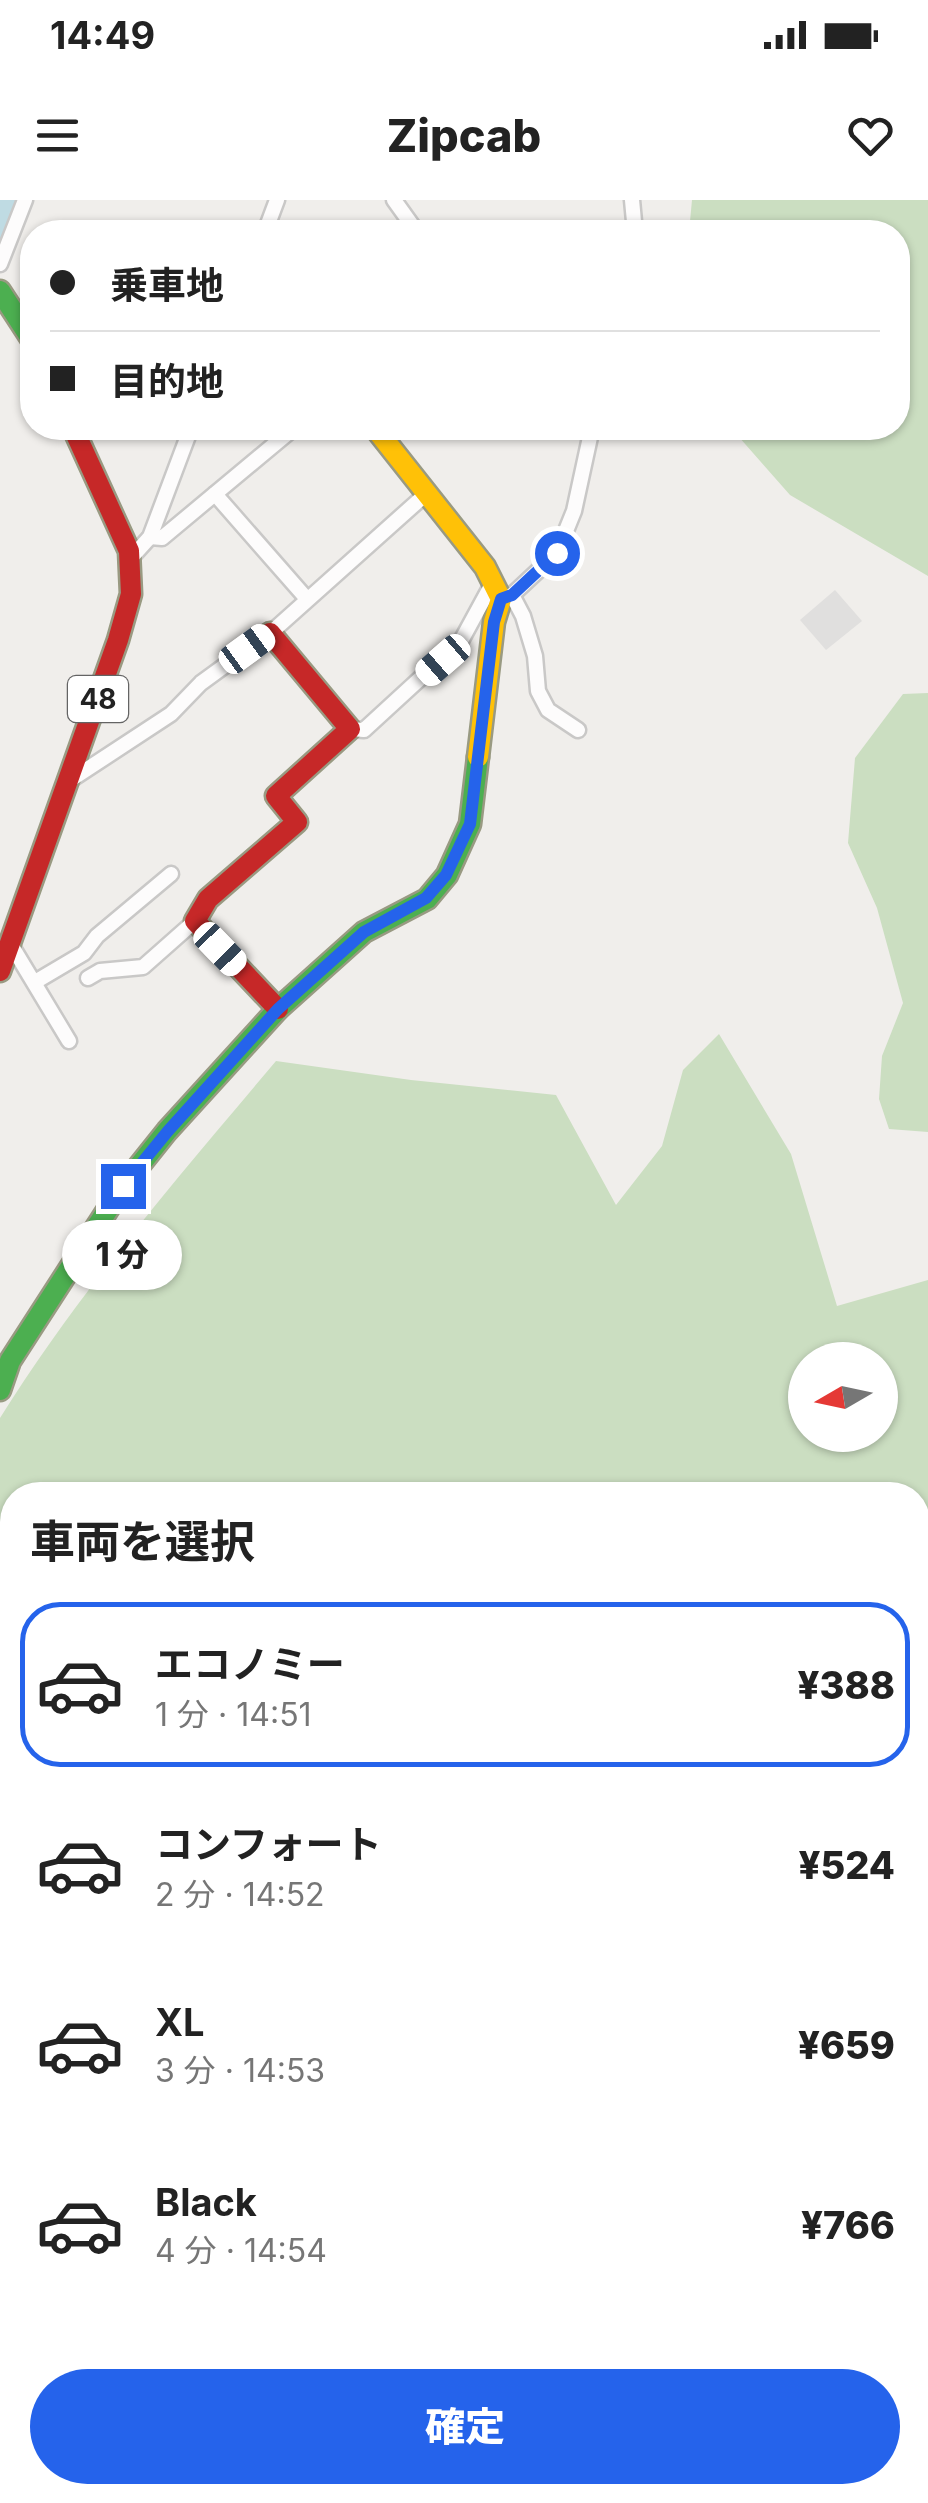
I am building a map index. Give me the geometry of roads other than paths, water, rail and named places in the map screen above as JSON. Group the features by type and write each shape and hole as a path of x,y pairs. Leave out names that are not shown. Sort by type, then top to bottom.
{"street":[{"path":"0,264 22,207 10,200"},
{"path":"0,291 20,322"},
{"name":"48","path":"0,971 131,594 130,560 78,440"},
{"path":"130,560 150,537 186,440"},
{"path":"150,537 162,538 279,440"},
{"path":"384,440 523,616 535,656 538,691 548,710 578,730"},
{"path":"88,978 100,970 143,966 195,921 208,898 297,822 276,796 350,729 364,730 443,660 502,593 557,553 574,511 589,440"},
{"path":"214,494 308,599"},
{"path":"68,782 170,714 201,683 270,632 426,494"},
{"path":"0,1390 10,1362 123,1186 168,1131 278,1009 364,932 426,898 454,860 470,824 494,622 502,593"},
{"path":"270,632 350,729"},
{"path":"35,982 84,953 97,936 171,874"},
{"path":"195,921 278,1009"},
{"path":"10,942 68,1041"}],"waterway":[{"path":"0,243 14,200"}]}
